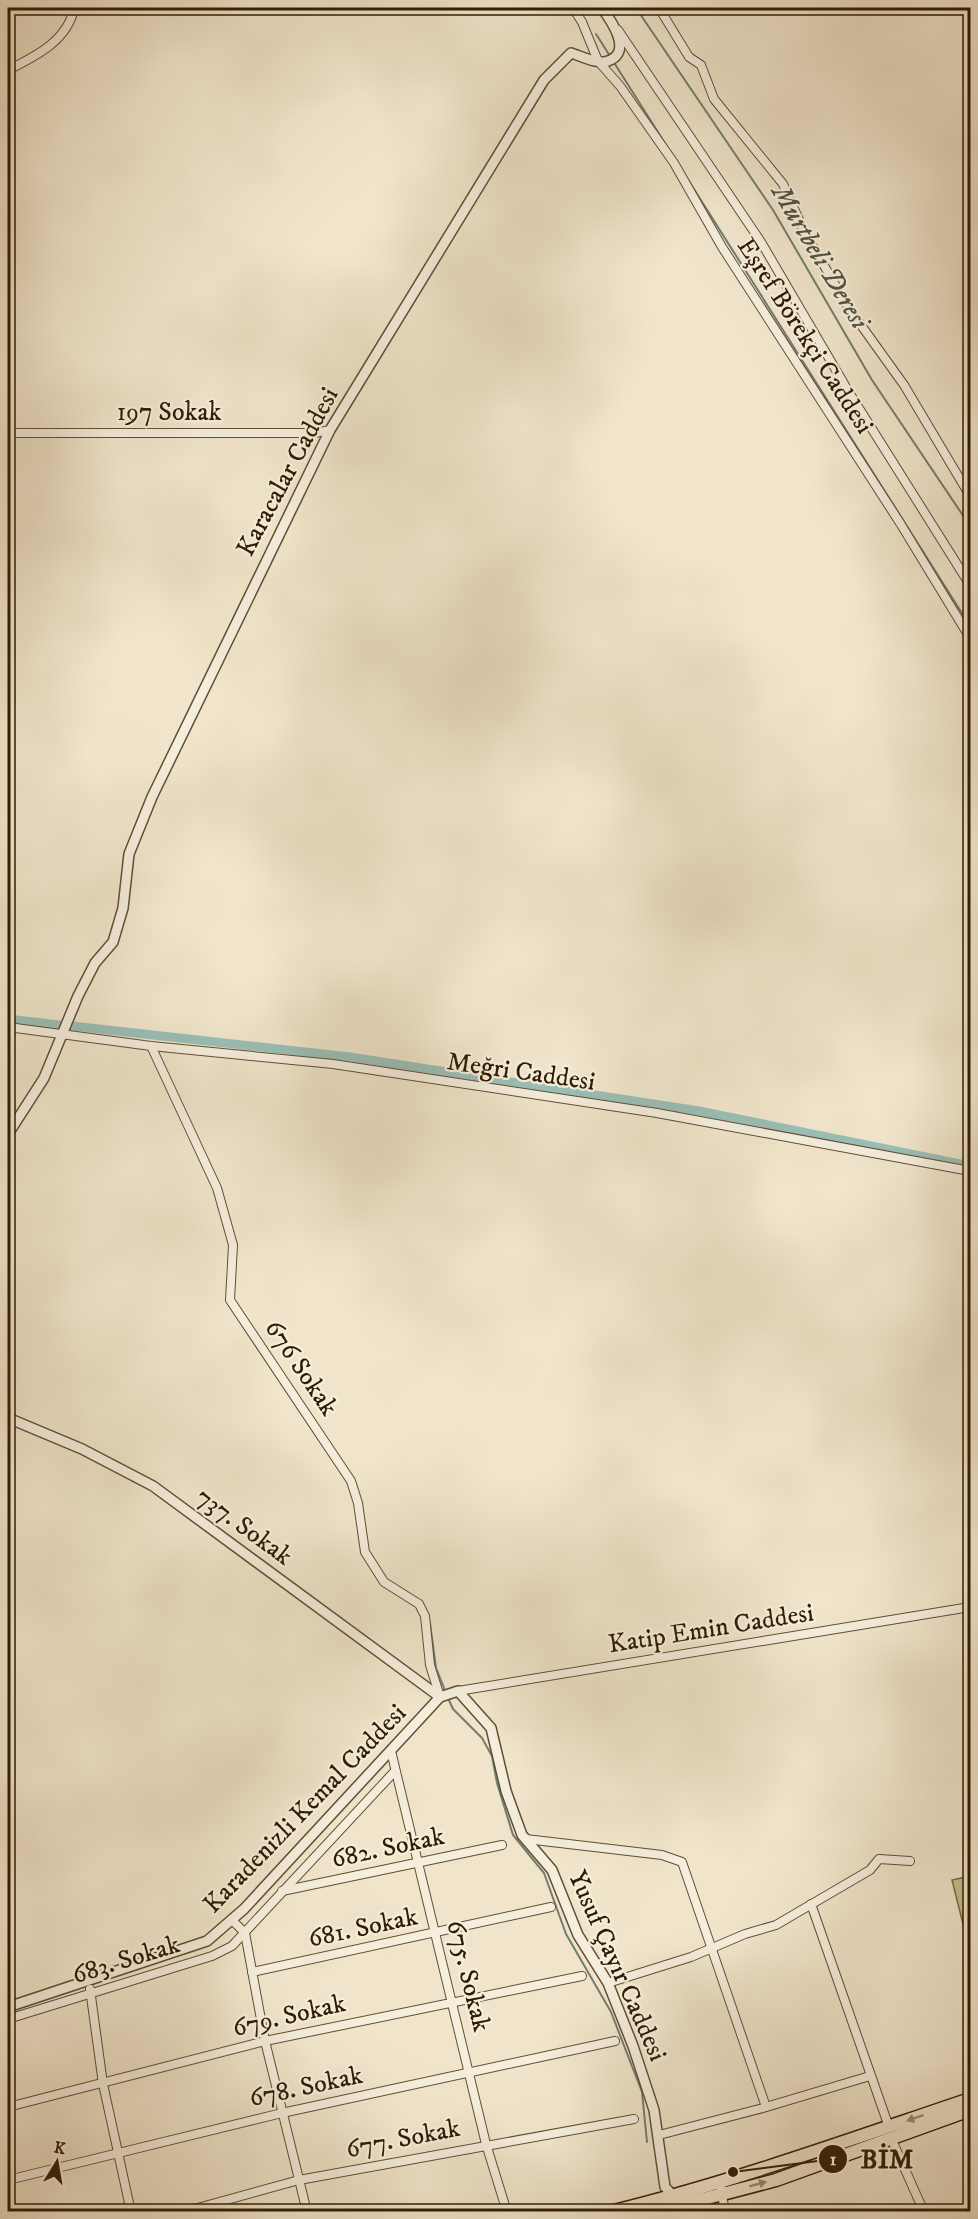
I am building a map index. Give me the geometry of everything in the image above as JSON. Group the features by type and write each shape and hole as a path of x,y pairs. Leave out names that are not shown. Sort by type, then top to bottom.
{"main road":[{"path":"654,2211 722,2188 776,2180 970,2099"},
{"path":"890,2132 970,2110"},
{"path":"610,2211 678,2201"}],"street":[{"path":"8,70 43,52 63,32 74,8"},
{"name":"Eşref Börekçi Caddesi","path":"573,8 607,59 621,86 674,163 722,247 900,523 970,638"},
{"path":"602,8 761,242 850,394 970,585"},
{"path":"659,8 689,57 701,65 714,99 783,184 804,231 848,307 903,385 970,495"},
{"path":"607,59 619,47 618,30"},
{"name":"Karacalar Caddesi","path":"8,1134 44,1078 94,963 112,942 123,908 129,854 152,797 330,430 544,80 571,53 607,59"},
{"name":"197 Sokak","path":"8,433 314,433 330,430"},
{"name":"Meğri Caddesi","path":"8,1027 151,1046 333,1064 657,1113 970,1171"},
{"name":"676 Sokak","path":"151,1046 217,1188 233,1245 230,1300 351,1481 358,1503 365,1552 384,1582 419,1604 425,1616 430,1665 448,1695"},
{"name":"737. Sokak","path":"8,1418 82,1449 153,1486 448,1695"},
{"name":"Katip Emin Caddesi","path":"448,1695 970,1607"},
{"name":"Karadenizli Kemal Caddesi","path":"8,2007 90,1986 207,1941 232,1920 391,1750 448,1695"},
{"name":"Yusuf Çayır Caddesi","path":"448,1695 491,1728 506,1791 526,1839 552,1870 578,1935 608,1983 640,2066 659,2135 664,2187 678,2201"},
{"name":"675. Sokak","path":"391,1750 486,2144 506,2210"},
{"name":"683. Sokak","path":"8,2019 90,1986 212,1956 232,1947 395,1771"},
{"path":"526,1839 676,1858 682,1862 766,2107"},
{"name":"682. Sokak","path":"282,1891 502,1845"},
{"path":"608,1983 776,1925 870,1870 879,1859 910,1861"},
{"path":"812,1904 890,2132 924,2211"},
{"name":"681. Sokak","path":"252,1972 436,1934 552,1907"},
{"path":"232,1920 245,1933 265,2041 307,2211"},
{"name":"679. Sokak","path":"8,2107 265,2041 582,1976"},
{"path":"90,1986 104,2084 131,2211"},
{"name":"678. Sokak","path":"8,2180 282,2113 615,2041"},
{"path":"659,2135 766,2107 870,2076"},
{"name":"677. Sokak","path":"183,2211 299,2180 486,2144 634,2120"},
{"path":"722,2188 725,2211"},
{"path":"678,2201 694,2211"},
{"path":"491,2211 506,2210"}],"green space":[{"path":"970,1876 970,1935 966,1936 952,1880"}],"waterway":[{"name":"Murtbeli Deresi","path":"636,8 773,210 872,380 970,526"},
{"path":"596,34 610,56"},
{"path":"613,61 970,626"},
{"path":"8,1019 59,1025"},
{"path":"72,1026 350,1057 699,1111 970,1166"},
{"path":"430,1623 436,1668 446,1693"},
{"path":"448,1698 453,1709 482,1738 492,1756 497,1783 513,1835 544,1873 566,1934 611,2012 642,2092 647,2142"}],"place":[{"name":"BİM","path":"733,2172"}]}
